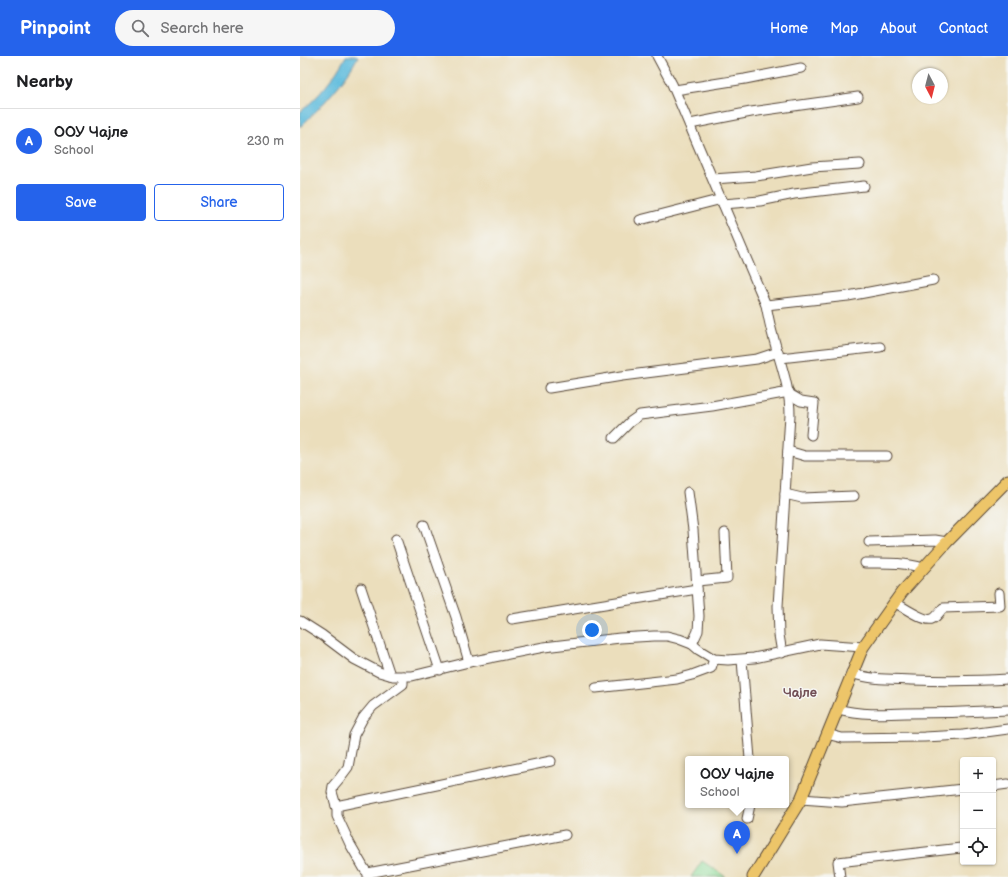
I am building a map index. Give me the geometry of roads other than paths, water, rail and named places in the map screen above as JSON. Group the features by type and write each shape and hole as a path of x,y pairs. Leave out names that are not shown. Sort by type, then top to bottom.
{"main road":[{"path":"755,876 801,799 851,673 863,647 894,602 923,568 1008,480"}],"street":[{"path":"657,56 675,90 690,124 766,305 789,393 790,415 778,606 779,635 782,653"},
{"path":"675,90 745,79 801,68"},
{"path":"690,124 751,112 858,96"},
{"path":"713,179 756,176 812,167 860,164"},
{"path":"640,220 723,201 760,201 794,194 864,186"},
{"path":"766,305 848,296 933,280"},
{"path":"549,388 622,376 779,355 880,347"},
{"path":"614,438 630,422 640,415 712,406 789,393 801,401 814,403 811,435"},
{"path":"788,452 805,456 886,456"},
{"path":"688,492 697,585 699,624 692,644"},
{"path":"785,494 802,498 854,496"},
{"path":"424,525 456,617 469,662"},
{"path":"512,619 697,585 727,578 725,533"},
{"path":"396,539 440,670"},
{"path":"870,542 935,540 947,542"},
{"path":"865,563 896,563 915,565 923,568"},
{"path":"361,588 390,675"},
{"path":"894,602 924,618 931,620 934,619 943,608 1000,606 999,594"},
{"path":"300,620 354,659 379,672 403,676 412,676 469,662 544,647 620,638 667,636 692,644 714,659 742,660 820,644 863,647"},
{"path":"596,688 683,678 711,668 714,659"},
{"path":"742,660 750,756"},
{"path":"851,673 876,679 1008,679"},
{"path":"403,676 403,684 373,706 356,729 348,766 333,786 332,792 337,816 350,844 368,875 564,835"},
{"path":"838,709 880,714 956,713 1008,710"},
{"path":"827,734 842,738 917,737 963,735 1008,729"},
{"path":"336,806 550,761"},
{"path":"996,786 1008,784"},
{"path":"801,799 842,802 960,790"},
{"path":"747,820 749,808"},
{"path":"840,877 838,862 960,848"}],"water":[{"path":"346,56 358,56 340,84 324,103 300,127 300,112 326,87"}],"place":[{"name":"ООУ Чајле","path":"737,854"}],"district":[{"name":"Чајле","path":"800,693"}]}
